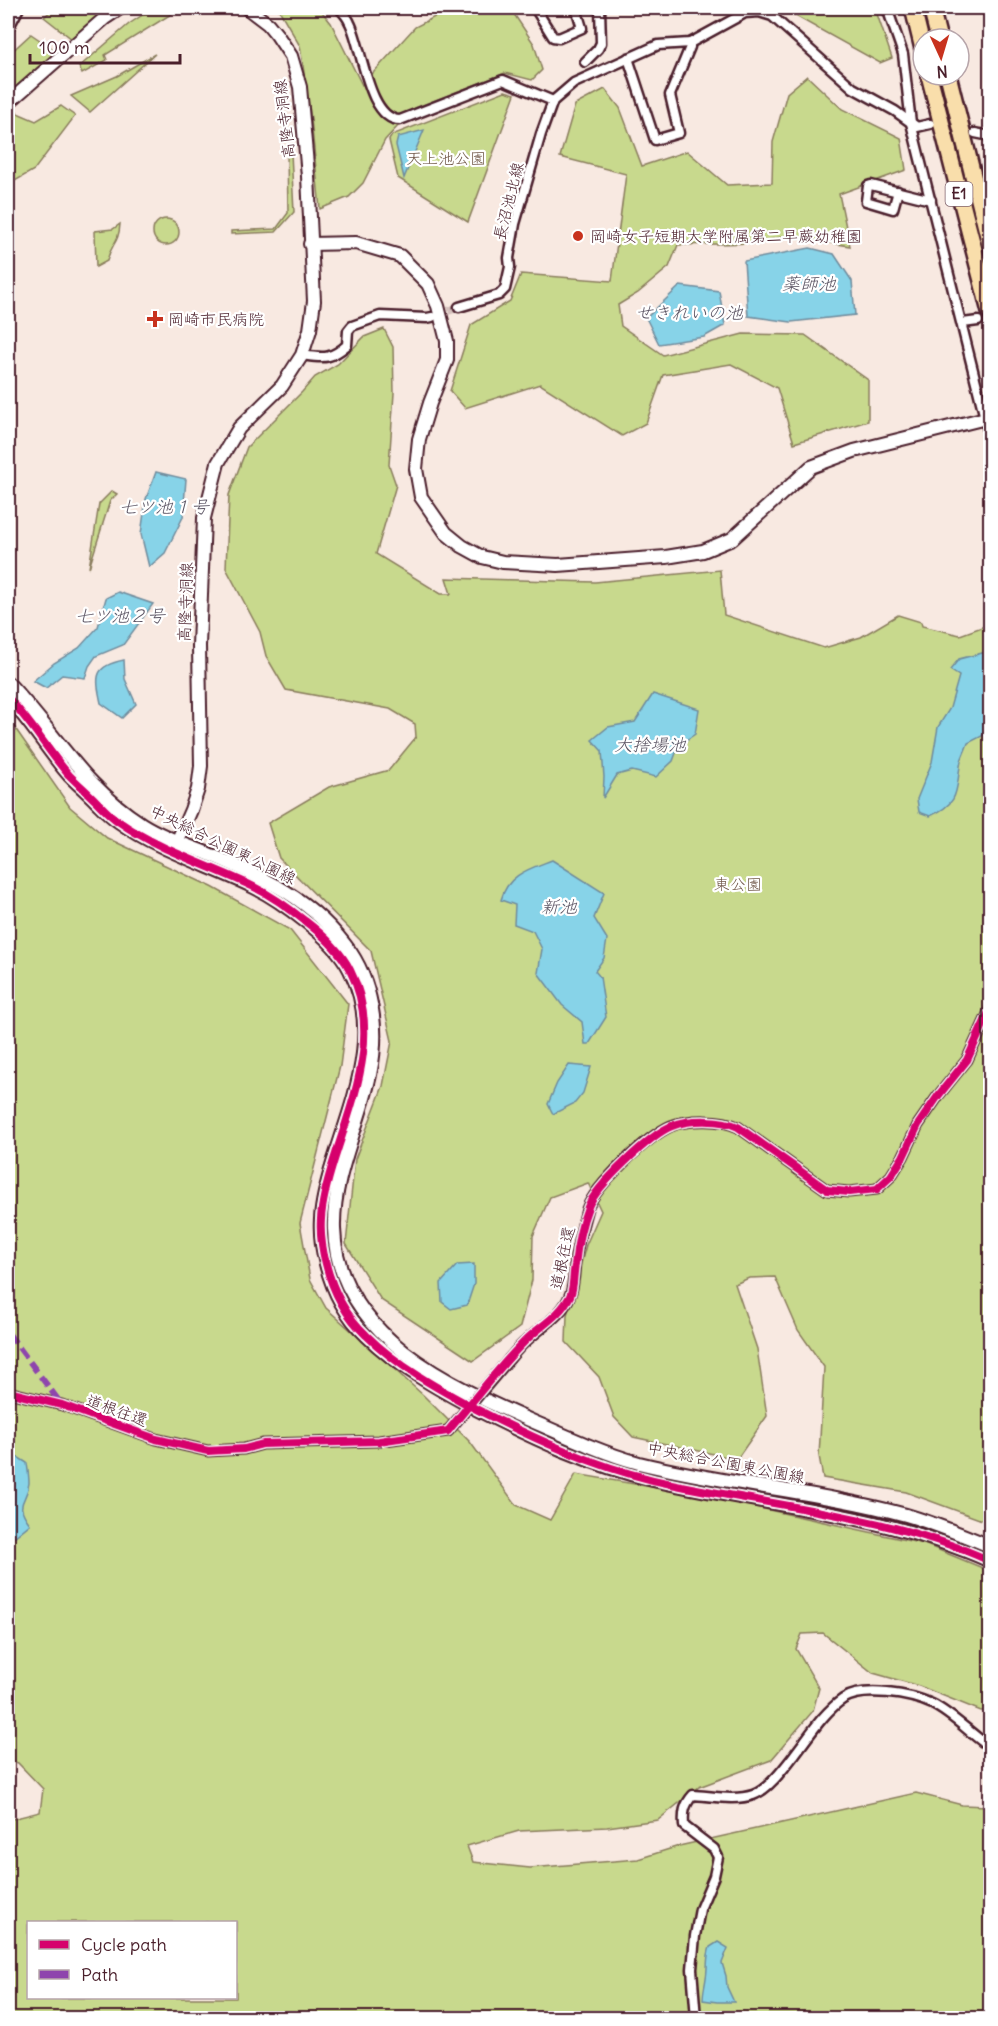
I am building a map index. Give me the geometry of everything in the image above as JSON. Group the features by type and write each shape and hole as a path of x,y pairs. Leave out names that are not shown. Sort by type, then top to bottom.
{"highway":[{"path":"913,8 918,27"},
{"path":"931,8 936,27"},
{"name":"E1","path":"932,87 984,317"},
{"name":"E1","path":"951,87 990,244"}],"street":[{"path":"8,29 19,8"},
{"path":"8,103 105,18 120,8"},
{"name":"高隆寺洞線","path":"175,847 198,789 201,766 200,646 204,518 218,463 239,428 282,386 302,355 310,330 314,301 308,176 300,87 291,56 277,35 268,24 247,8"},
{"path":"339,8 350,23 376,104 393,120 400,120 503,80 553,101"},
{"path":"536,8 553,37 559,38 582,28 576,8"},
{"path":"585,62 601,43 600,8"},
{"path":"887,8 903,54 911,123 990,438"},
{"path":"690,43 670,95 679,134 655,140 628,58 663,43 690,43 744,13 759,12 772,16 853,88 895,111 917,127 930,124"},
{"name":"長沼池北線","path":"459,307 499,295 505,289 515,224 553,101 574,83 628,58"},
{"path":"975,133 990,136"},
{"path":"898,191 931,200"},
{"path":"310,244 356,243 400,256 429,284 438,306 447,341 447,360 419,439 416,469 421,497 446,533 462,546 482,556 503,562 558,565 666,557 703,551 732,539 811,467 854,450 986,418"},
{"path":"302,355 324,358 336,355 346,345 348,332 352,326 380,316 432,317"},
{"path":"963,323 984,317"},
{"name":"中央総合公園東公園線","path":"8,683 31,707 92,785 140,823 175,847 246,870 288,892 315,912 352,955 371,1001 375,1033 373,1065 340,1176 334,1230 339,1265 353,1296 373,1324 401,1349 434,1373 462,1389 554,1431 636,1462 827,1497 907,1515 990,1546"},
{"path":"8,698 69,774 115,819 146,838 175,847 284,904 334,946 350,970 361,1001 365,1024 364,1055 358,1085 327,1183 321,1216 321,1245 337,1297 347,1315 368,1338 442,1392 536,1440 593,1462 652,1480 854,1518 913,1533 990,1561"},
{"name":"道根往還","path":"8,1392 62,1405 156,1439 208,1451 244,1449 263,1444 379,1441 448,1431 510,1358 557,1315 570,1295 576,1251 588,1208 595,1193 619,1168 668,1127 687,1123 728,1122 827,1190 849,1192 877,1189 891,1176 918,1125 967,1060 990,1010"},
{"path":"696,2019 692,1969 695,1936 700,1909 714,1876 718,1857 714,1849 684,1826 683,1811 687,1801 693,1795 733,1798 752,1795 760,1791 781,1772 820,1722 841,1700 850,1695 876,1692 914,1697 934,1705 990,1746"}],"green space":[{"path":"54,8 110,8 72,39 44,17"},
{"path":"153,8 181,8 105,55 107,60 82,74 79,67 129,24"},
{"path":"278,8 319,8 331,23 362,85 415,27 452,8 510,8 534,44 542,70 532,80 505,73 415,108 385,140 363,183 349,197 320,209 311,119 300,46"},
{"path":"781,8 875,8 892,58 880,63"},
{"path":"31,34 59,53 8,100 8,55"},
{"path":"155,54 90,112 71,96 117,76"},
{"path":"807,76 842,109 901,138 906,170 839,194 850,246 787,236 755,243 678,245 669,267 638,293 618,305 621,326 663,355 743,334 805,335 868,380 868,421 794,443 777,388 731,364 663,375 646,423 622,436 540,384 465,408 450,391 471,325 510,301 521,274 612,281 626,174 560,157 575,105 605,89 620,108 642,166 687,151 727,185 772,183 773,142 787,93"},
{"name":"天上池公園","path":"505,91 515,94 468,222 398,178 389,140 392,135"},
{"path":"61,106 75,116 34,170 8,185 8,109 36,121"},
{"path":"287,153 291,153 294,212 276,232 231,234 231,231 276,229 288,213"},
{"path":"166,219 175,223 179,232 175,241 166,245 157,241 153,232 157,223"},
{"path":"120,224 118,236 107,261 96,267 95,231 113,229"},
{"name":"東公園","path":"384,329 393,347 394,393 389,465 396,485 376,554 441,594 451,594 446,578 595,582 720,570 724,615 824,648 861,637 898,615 921,622 922,626 960,635 990,624 990,1523 906,1492 823,1478 819,1456 824,1367 798,1330 775,1277 749,1278 735,1284 757,1349 767,1416 737,1459 633,1437 614,1417 599,1377 566,1342 567,1315 586,1245 601,1211 588,1183 550,1197 533,1236 532,1280 520,1327 473,1361 381,1300 346,1244 355,1159 383,1086 392,1041 371,951 279,858 268,823 329,787 389,770 416,737 415,724 390,709 286,690 266,656 260,632 226,568 229,495 247,447 315,377 338,364 364,337"},
{"path":"112,491 117,494 110,501 89,568 99,504"},
{"path":"8,718 70,807 107,838 212,887 290,930 348,1004 340,1066 300,1223 310,1279 326,1308 423,1395 470,1442 516,1505 550,1520 576,1474 710,1497 924,1544 990,1571 990,1710 981,1711 919,1686 873,1673 823,1633 802,1634 796,1649 819,1688 813,1711 771,1760 699,1787 658,1820 607,1827 519,1831 467,1846 473,1862 530,1868 638,1859 679,1846 916,1793 962,1805 987,1806 990,1803 990,2018 8,2018 8,1820 40,1812 43,1789 18,1763 8,1760"}],"water":[{"path":"424,130 404,178 396,145 398,137"},
{"name":"薬師池","path":"810,248 834,254 852,281 855,315 791,322 748,316 744,261"},
{"name":"せきれいの池","path":"680,286 719,291 725,325 704,337 659,344 646,318"},
{"name":"七ツ池１号","path":"156,472 186,479 183,517 165,553 149,567 141,534 146,499"},
{"name":"七ツ池２号","path":"118,592 153,604 123,645 96,656 85,678 62,675 46,688 33,681 54,663 79,648 98,627 106,598"},
{"path":"990,651 990,727 984,735 968,743 961,761 955,794 948,806 930,816 919,812 917,799 932,762 938,727 950,708 959,676 950,670 959,659"},
{"path":"124,660 125,679 136,704 122,718 101,703 98,679 102,669 107,665"},
{"name":"大捨場池","path":"653,694 699,709 695,734 679,745 673,761 656,777 632,771 617,775 603,798 602,751 592,740 608,727 635,722"},
{"name":"新池","path":"552,860 604,893 594,918 607,939 604,958 595,971 600,977 606,1017 589,1044 585,1044 582,1022 562,1005 538,973 542,949 533,931 514,924 515,905 501,900 504,891 514,878"},
{"path":"569,1065 591,1067 583,1093 575,1103 553,1114 548,1104 557,1083"},
{"path":"474,1264 474,1284 467,1305 451,1309 442,1302 441,1283 457,1265"},
{"path":"8,1451 27,1463 29,1483 22,1503 22,1511 30,1524 8,1542"},
{"path":"718,1942 728,1948 722,1963 727,1987 734,2002 703,2000 710,1947"}],"tunnel":[{"path":"437,315 459,307"}],"marked path":[{"path":"8,1333 62,1405"}],"cycle path":[{"path":"8,698 69,775 112,817 151,841 274,898 318,931 336,949 350,970 359,994 364,1018 364,1042 356,1090 324,1197 321,1236 323,1253 336,1293 352,1319 378,1346 419,1377 478,1410 585,1459 653,1480 867,1521 950,1545 990,1561"},
{"path":"8,1392 62,1405 156,1439 208,1451 244,1449 263,1444 379,1441 448,1431 515,1352 566,1303 572,1289 578,1243 588,1207 613,1174 651,1139 672,1126 687,1122 723,1122 738,1127 827,1190 849,1192 877,1189 891,1176 918,1125 967,1060 990,1010"}],"place":[{"name":"岡崎女子短期大学附属第二早蕨幼稚園","path":"578,236"},
{"name":"岡崎市民病院","path":"155,319"}]}
